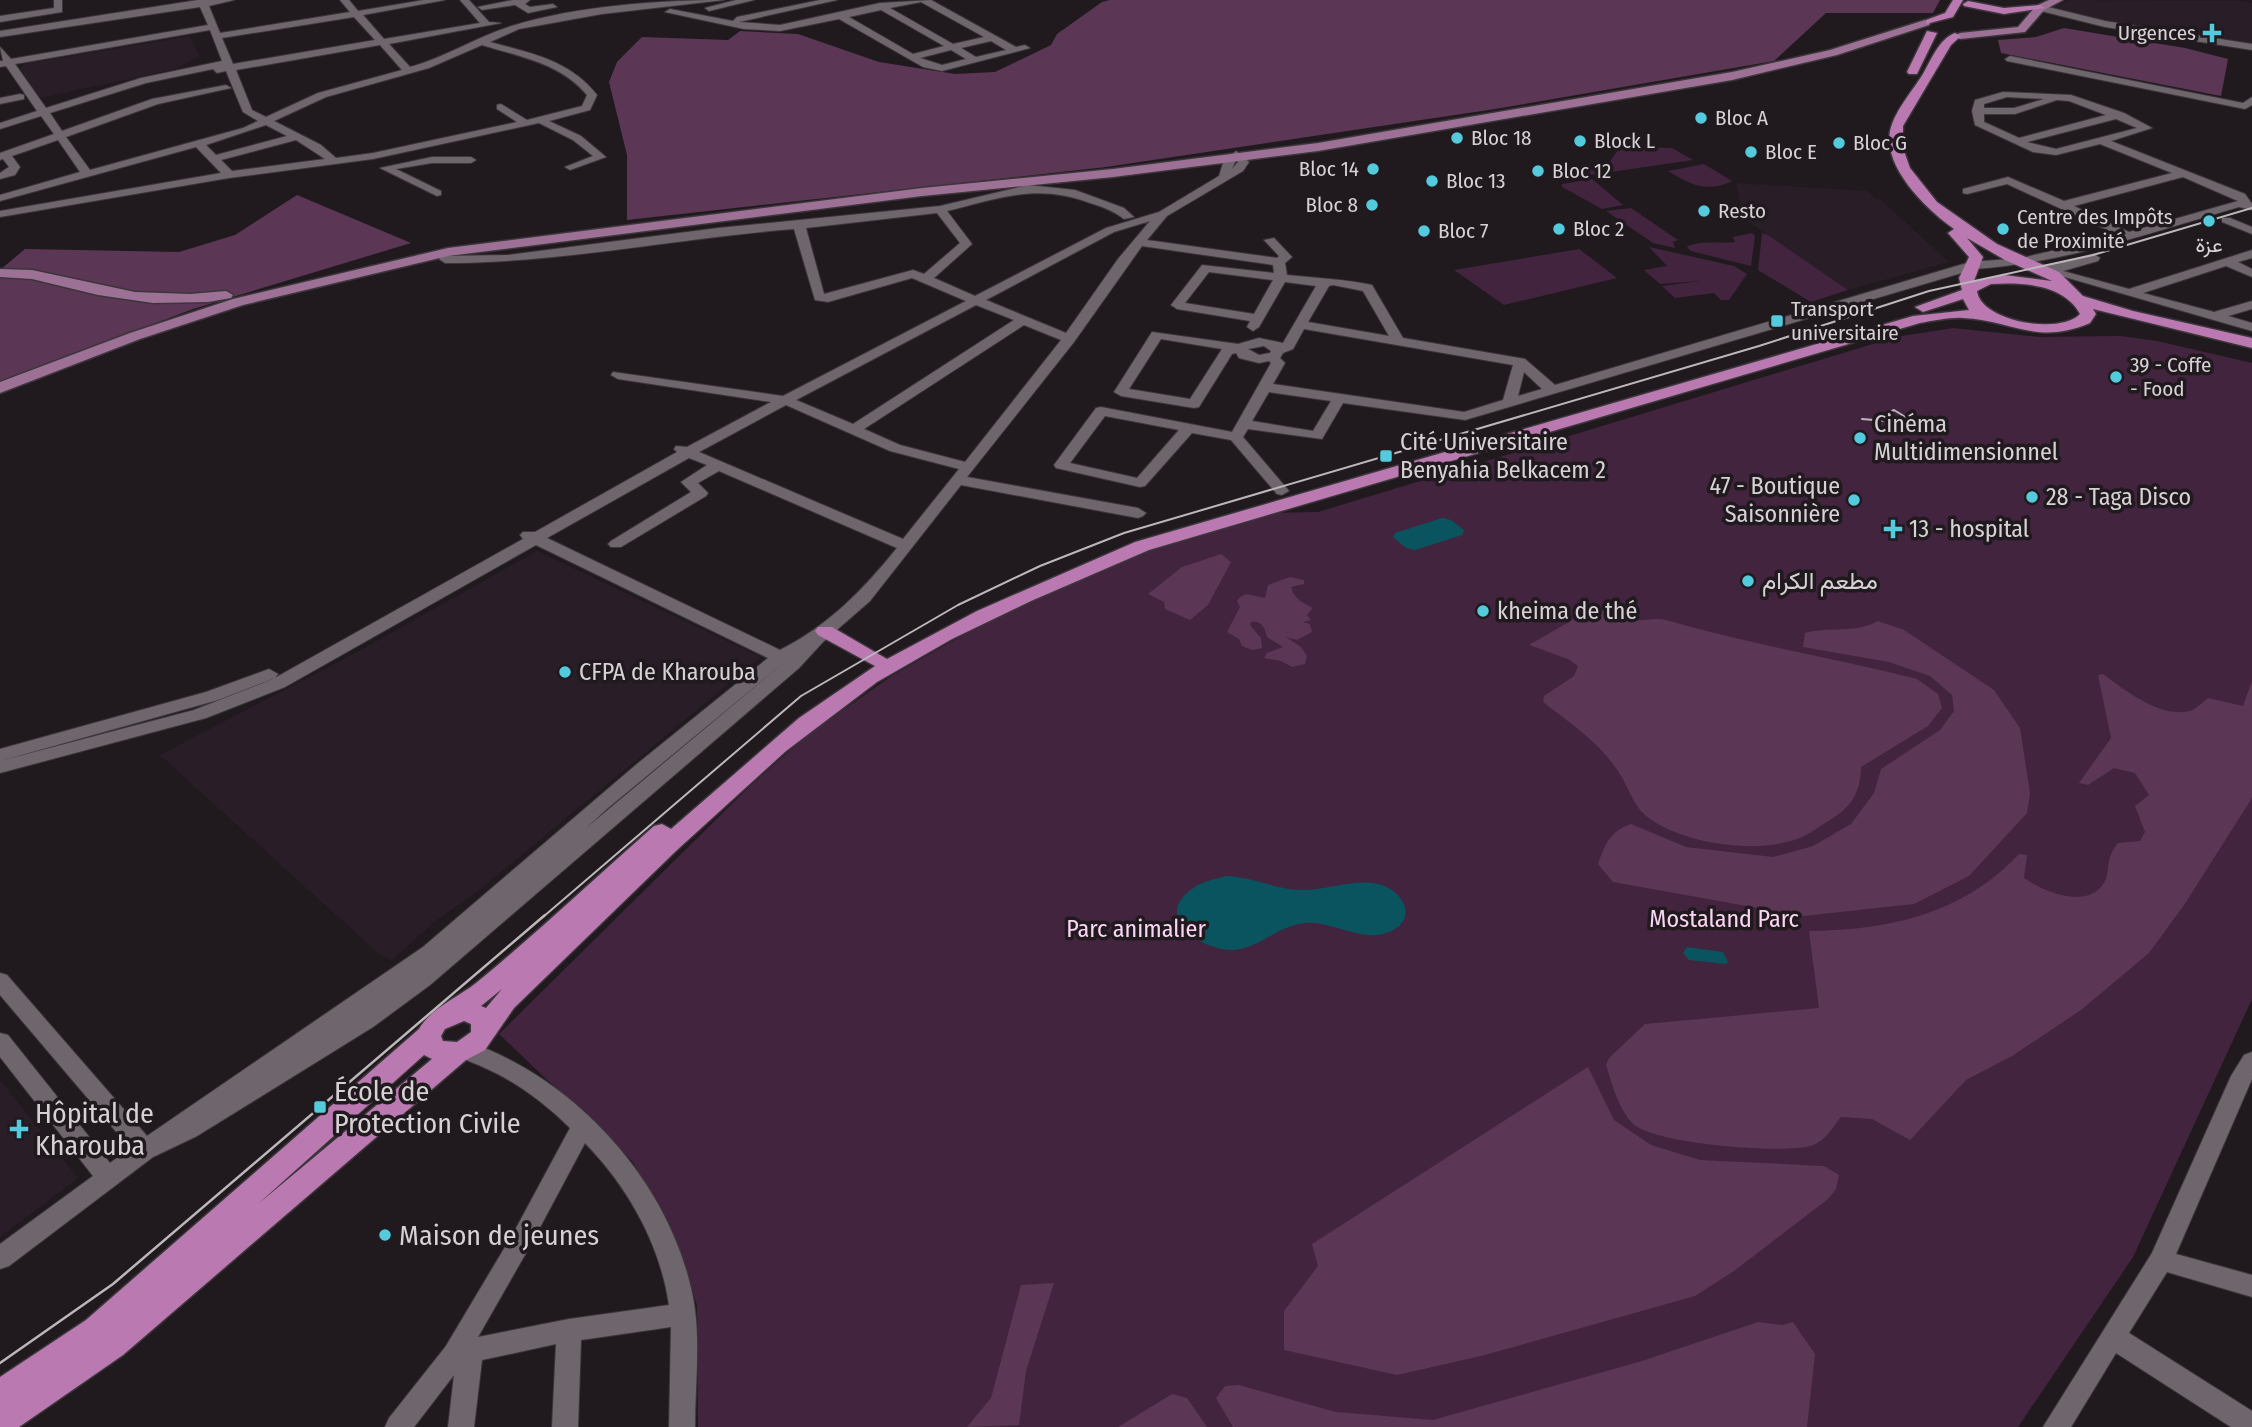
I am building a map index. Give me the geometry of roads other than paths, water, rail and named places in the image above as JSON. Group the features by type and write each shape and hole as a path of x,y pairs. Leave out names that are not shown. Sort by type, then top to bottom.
{"highway":[{"path":"1966,2 1995,11 2040,8"},
{"path":"1928,28 1966,2"},
{"path":"1966,2 1961,28 1947,43 1897,126 1894,141 1898,160 1907,179 1939,209 1974,235 2022,262 2043,269 2072,289 2129,315 2252,343"},
{"path":"1928,28 1961,28"},
{"path":"1881,129 1925,51 1928,28"},
{"path":"1890,171 1902,188 1974,251 1974,265 1968,287 1975,306 1997,319"},
{"path":"0,1394 96,1330 428,1036 436,1022 484,990 768,736 851,675 1040,574 1132,538 1282,491 1989,280 2022,280 2072,289 2088,314 2077,325"},
{"path":"0,1422 112,1345 472,1043 505,1000 684,830 783,742 864,683 984,617 1053,583 1142,546 1918,319 1962,313 2049,330 2102,322 2137,325 2252,350"},
{"path":"821,635 878,660"},
{"path":"428,1036 433,1048 447,1054 472,1043 485,1024 478,1014 453,1013"}],"main road":[{"path":"1961,28 2011,32 2027,26 2040,8 2058,0"},
{"path":"1084,176 1194,162 1233,163 1278,152 1732,76 1833,53 1889,32 1928,28"},
{"path":"0,388 124,340 238,302 446,255 613,229 922,192 1233,163 1402,132"},
{"path":"0,273 44,275 88,288 183,300 249,290 367,261 446,255"}],"street":[{"path":"0,19 59,10 58,0"},
{"path":"0,33 200,2 230,0"},
{"path":"344,0 379,43 406,70"},
{"path":"4,65 208,28 355,14 441,0"},
{"path":"464,0 497,27"},
{"path":"479,4 529,0"},
{"path":"590,1 602,0"},
{"path":"406,70 497,27 583,10 699,0"},
{"path":"0,126 144,80 230,65 612,10 720,0"},
{"path":"682,14 750,0"},
{"path":"727,23 833,0"},
{"path":"871,0 976,61"},
{"path":"612,10 682,14 727,23 780,28 918,0"},
{"path":"841,16 926,65 942,68 1019,49 992,38 925,0"},
{"path":"200,2 208,28 230,65 248,112 257,121"},
{"path":"516,2 522,9 532,11 568,5"},
{"path":"479,4 497,27"},
{"path":"2040,8 2105,24 2252,47"},
{"path":"81,174 223,134 324,90 406,70 480,42 497,27"},
{"path":"206,41 208,28"},
{"path":"911,57 992,38"},
{"path":"0,214 227,172 373,156 584,110 592,94 573,74 544,61 480,42"},
{"path":"0,50 4,65 20,97 38,113"},
{"path":"210,53 239,119 257,121 296,137 317,147 332,160"},
{"path":"2010,59 2245,106 2252,100"},
{"path":"4,65 81,174"},
{"path":"2,156 156,101 226,88"},
{"path":"1996,95 2062,96 2120,115 2147,127 2147,130 2049,153 2016,142 1979,123 1977,111 1979,102 1996,95"},
{"path":"1977,111 2015,111 2062,96"},
{"path":"0,100 20,97"},
{"path":"501,107 526,124"},
{"path":"2016,142 2120,115"},
{"path":"540,120 577,138 601,157 570,167"},
{"path":"0,196 198,143 257,121"},
{"path":"213,159 296,137"},
{"path":"2102,141 2223,189 2248,207"},
{"path":"198,143 227,172"},
{"path":"304,150 317,147"},
{"path":"227,172 291,153"},
{"path":"0,176 11,173 15,167 2,156"},
{"path":"373,156 385,168 437,193"},
{"path":"385,168 432,160 471,160"},
{"path":"145,1150 189,1129 224,1108 365,1021 423,979 793,664 821,635 864,598 1069,339 1163,214 1233,163"},
{"path":"2064,205 2184,173"},
{"path":"1967,191 2008,180 2124,233"},
{"path":"446,255 508,259 718,231 940,209 1040,188 1071,192 1120,209 1128,217"},
{"path":"1264,387 1454,415 1478,413 1974,265 2022,262 2059,255 2248,207"},
{"path":"2043,269 2059,268 2226,220 2248,207"},
{"path":"927,278 966,243 940,209"},
{"path":"0,755 247,684 318,652 683,450 1103,226 1128,217 1163,214"},
{"path":"970,298 1110,230 1163,214"},
{"path":"2226,220 2252,231"},
{"path":"799,225 819,297 828,298 910,274 927,278 1069,339"},
{"path":"613,229 617,246"},
{"path":"1140,242 1279,262 1286,257 1270,240"},
{"path":"2130,293 2252,254"},
{"path":"1244,346 1256,318 1280,277 1279,262"},
{"path":"2227,262 2252,273"},
{"path":"1256,318 1177,305 1206,268 1324,283 1333,281 1368,288 1398,341"},
{"path":"1946,274 1957,274 1968,287"},
{"path":"1244,346 1227,351 1194,404 1121,392 1157,335 1244,346 1253,358 1275,353 1288,346 1324,283"},
{"path":"2072,289 2130,293 2252,327"},
{"path":"2213,317 2252,305"},
{"path":"854,430 1023,320"},
{"path":"1301,325 1520,362 1552,390"},
{"path":"1240,431 1278,363 1275,353"},
{"path":"1509,404 1520,362"},
{"path":"618,375 778,399 962,474 1138,513"},
{"path":"1188,428 1140,483 1061,465 1101,411 1188,428 1317,436 1339,398"},
{"path":"1240,431 1282,491"},
{"path":"683,450 906,546"},
{"path":"616,544 701,493 688,482 718,465"},
{"path":"531,536 780,657"},
{"path":"0,767 150,729 241,700 319,662 531,536"},
{"path":"0,1258 107,1177 430,952 643,768 780,657 821,635"},
{"path":"1,984 145,1150"},
{"path":"0,1041 107,1177"},
{"path":"472,1043 583,1124 625,1173 651,1212 672,1262 683,1314 682,1427"},
{"path":"2056,1427 2161,1260 2242,1076 2252,1061"},
{"path":"398,1427 462,1352 583,1124"},
{"path":"2161,1260 2252,1286"},
{"path":"462,1352 569,1330 683,1314"},
{"path":"565,1427 569,1330"},
{"path":"2113,1336 2252,1426"},
{"path":"461,1427 462,1352"}],"water":[{"path":"1442,518 1451,520 1464,530 1462,535 1415,550 1406,548 1393,537 1395,533"},
{"path":"1227,876 1300,890 1353,883 1379,884 1401,899 1405,916 1398,927 1383,934 1364,935 1305,923 1285,928 1242,949 1219,949 1195,938 1185,930 1179,921 1177,910 1181,900 1196,886"},
{"path":"1687,947 1723,952 1728,962 1725,964 1689,960 1683,953"}],"tram line":[{"path":"543,917 801,696 958,605 1040,566 1124,533 1759,346 1929,291 2093,255 2252,208"},
{"path":"1894,410 1907,418 1898,422 1884,415 1894,410"},
{"path":"1862,419 1898,422"},
{"path":"0,1363 113,1284 545,915"}],"place":[{"name":"Urgences","path":"2212,33"},
{"name":"Bloc A","path":"1701,118"},
{"name":"Bloc 18","path":"1457,138"},
{"name":"Block L","path":"1580,141"},
{"name":"Bloc G","path":"1839,143"},
{"name":"Bloc E","path":"1751,152"},
{"name":"Bloc 14","path":"1373,169"},
{"name":"Bloc 12","path":"1538,171"},
{"name":"Bloc 13","path":"1432,181"},
{"name":"Bloc 8","path":"1372,205"},
{"name":"Resto","path":"1704,211"},
{"name":"عزة","path":"2209,221"},
{"name":"Bloc 2","path":"1559,229"},
{"name":"Centre des Impôts de Proximité","path":"2003,229"},
{"name":"Bloc 7","path":"1424,231"},
{"name":"Transport universitaire","path":"1777,321"},
{"name":"39 - Coffe - Food","path":"2116,377"},
{"name":"Cinéma Multidimensionnel","path":"1860,438"},
{"name":"Cité Universitaire Benyahia Belkacem 2","path":"1386,456"},
{"name":"28 - Taga Disco","path":"2032,497"},
{"name":"47 - Boutique Saisonnière","path":"1854,500"},
{"name":"13 - hospital","path":"1893,529"},
{"name":"مطعم الكرام","path":"1748,581"},
{"name":"kheima de thé","path":"1483,611"},
{"name":"CFPA de Kharouba","path":"565,672"},
{"name":"École de Protection Civile","path":"320,1107"},
{"name":"Hôpital de Kharouba","path":"19,1129"},
{"name":"Maison de jeunes","path":"385,1235"}],"park label":[{"name":"Mostaland Parc","path":"1724,919"},
{"name":"Parc animalier","path":"1136,929"}]}
